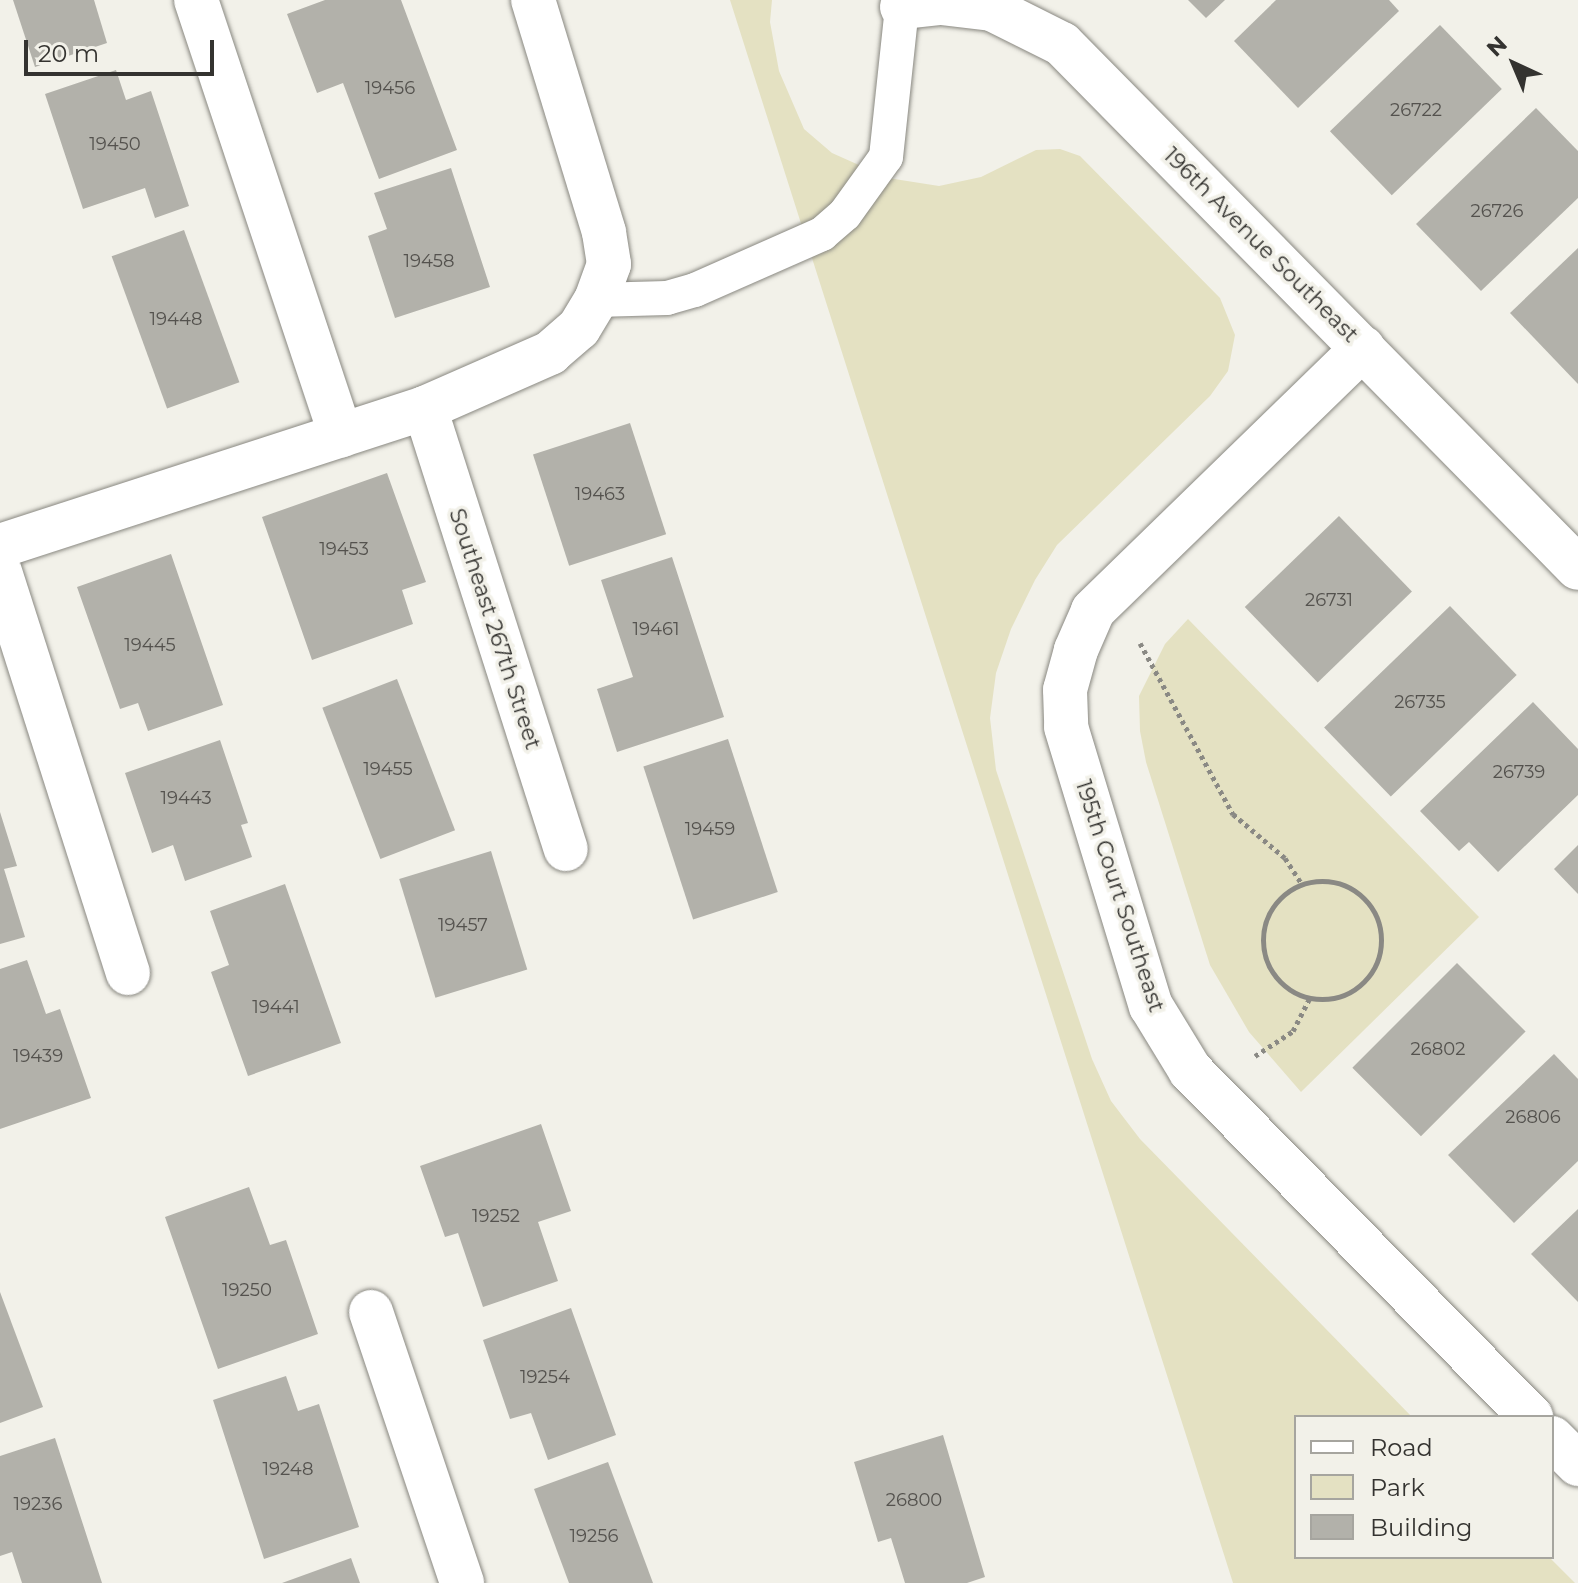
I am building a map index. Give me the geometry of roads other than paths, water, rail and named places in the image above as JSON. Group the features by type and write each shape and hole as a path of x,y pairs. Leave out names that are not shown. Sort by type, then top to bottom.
{"street":[{"path":"196,0 341,436"},
{"path":"0,546 425,408 550,353 579,328 596,300 609,264 604,232 533,0"},
{"name":"196th Avenue Southeast","path":"902,7 941,3 992,9 1062,44 1578,568"},
{"name":"195th Court Southeast","path":"1363,348 1093,611 1076,650 1065,690 1066,727 1151,1006 1190,1070 1529,1415"},
{"name":"Southeast 267th Street","path":"425,408 566,849"},
{"path":"0,572 128,973"},
{"path":"371,1312 462,1583"},
{"path":"1554,1440 1578,1464"}],"lane":[{"path":"596,300 667,298 695,290 822,234 845,214 886,157 902,7"}]}
